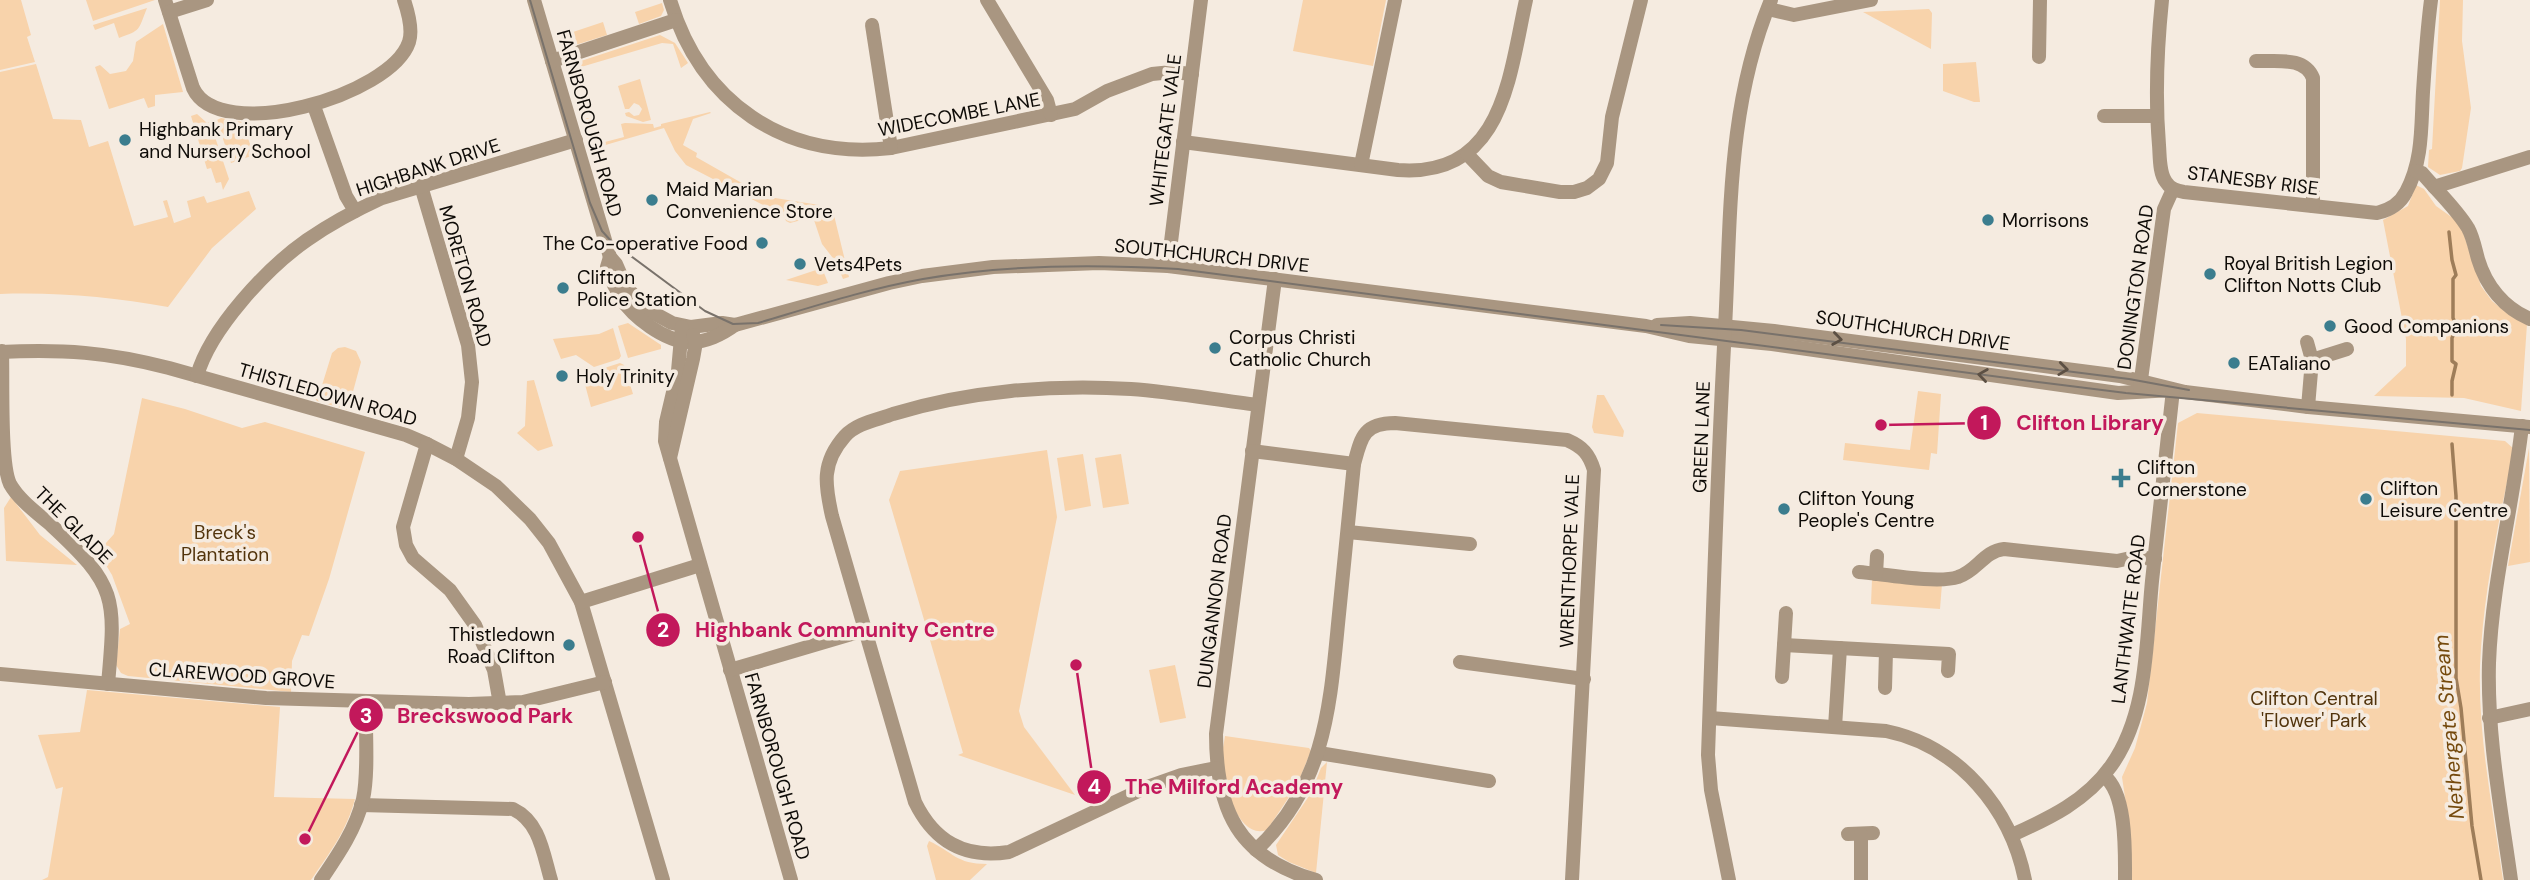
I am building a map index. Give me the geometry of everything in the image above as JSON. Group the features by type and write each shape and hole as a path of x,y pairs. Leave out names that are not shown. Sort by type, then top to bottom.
{"street":[{"path":"207,0 167,6 193,88 206,105 253,113 314,106 345,95 375,78 396,61 410,42 409,16 404,0"},
{"name":"FARNBOROUGH ROAD","path":"534,0 610,257 636,299 687,334 670,461 791,880"},
{"name":"WIDECOMBE LANE","path":"670,0 685,42 715,85 733,103 758,121 794,139 828,149 869,151 891,148 1075,109 1134,79 1172,72 1192,74"},
{"name":"WHITEGATE VALE","path":"1168,266 1201,0"},
{"path":"1361,165 1395,0"},
{"path":"1183,142 1419,171 1443,165 1467,154 1497,117 1505,94 1526,0"},
{"path":"1467,154 1488,176 1501,182 1574,192 1587,188 1600,179 1607,163 1612,117 1641,0"},
{"path":"1770,4 1794,15 1871,0"},
{"path":"2038,61 2040,0"},
{"name":"STANESBY RISE","path":"2162,0 2157,49 2157,116 2164,178 2173,189 2377,213 2398,204 2406,194 2415,171 2420,150 2431,0"},
{"path":"983,1 1047,100 1051,115"},
{"name":"GREEN LANE","path":"1728,880 1708,755 1731,187 1739,108 1753,52 1770,4"},
{"path":"552,61 676,20"},
{"path":"873,25 891,148"},
{"path":"2256,61 2298,62 2310,70 2313,78 2313,206"},
{"path":"314,106 346,196 355,211"},
{"path":"2102,116 2157,116"},
{"name":"HIGHBANK DRIVE","path":"197,376 203,358 245,298 306,240 382,198 576,140"},
{"path":"2434,187 2530,157"},
{"path":"2415,171 2422,173 2470,231 2479,262 2497,296 2511,309 2530,319"},
{"name":"MORETON ROAD","path":"421,186 468,345 472,382 468,418 456,459"},
{"name":"DONINGTON ROAD","path":"2140,386 2164,209 2173,189"},
{"name":"SOUTHCHURCH DRIVE","path":"687,334 726,332 735,325 889,283 956,271 1054,263 1168,266 1647,326 1678,323 1772,344 2118,393 2140,386 2308,407 2526,426"},
{"name":"DUNGANNON ROAD","path":"1275,279 1216,734 1216,768 1227,810 1256,850 1293,873 1316,880"},
{"name":"SOUTHCHURCH DRIVE","path":"687,334 722,323 735,325"},
{"path":"2307,342 2312,360 2308,407"},
{"path":"2312,360 2347,349"},
{"name":"THISTLEDOWN ROAD","path":"1,351 50,350 135,359 405,435 456,459 496,486 530,519 549,543 581,602 663,880"},
{"name":"THE GLADE","path":"1,351 7,476 18,495 78,550 104,584 111,602 113,622 108,684"},
{"path":"1216,768 1181,775 1147,787 1021,848 996,854 966,851 947,842 929,826 915,802 825,485 839,445 845,436 860,426 912,409 958,399 1050,389 1133,389 1258,405"},
{"name":"LANTHWAITE ROAD","path":"2012,835 2060,813 2092,789 2104,776 2128,737 2137,713 2173,390"},
{"name":"WRENTHORPE VALE","path":"1256,850 1295,803 1310,777 1319,753 1332,683 1354,464 1363,436 1368,430 1384,423 1567,440 1585,450 1594,470 1572,880"},
{"path":"2511,880 2489,718 2489,664 2493,609 2526,426"},
{"path":"427,444 402,527 406,545 413,558 457,598 475,625 494,670 500,704"},
{"path":"1252,451 1354,464"},
{"path":"1348,533 1469,544"},
{"path":"1859,572 1952,579 1971,571 1991,552 2004,549 2117,561 2135,557 2155,559"},
{"path":"1876,574 1877,556"},
{"path":"581,602 699,565"},
{"path":"1782,677 1786,613"},
{"path":"730,670 865,630"},
{"path":"1784,645 1949,654 1948,671"},
{"path":"1835,727 1840,648"},
{"path":"1885,688 1886,651"},
{"path":"1460,662 1584,679"},
{"name":"CLAREWOOD GROVE","path":"0,674 267,698 500,704 551,697 605,682"},
{"path":"321,880 341,851 361,805 364,790 366,702"},
{"path":"2489,718 2530,709"},
{"path":"1710,718 1901,734 1942,754 1966,772 1987,794 2012,835 2025,880"},
{"path":"1319,753 1469,784 1489,780"},
{"path":"2104,776 2113,784 2120,806 2125,880"},
{"path":"361,805 513,809 523,814 537,832 551,880"},
{"path":"1861,834 1861,880"}],"green space":[{"path":"0,0 21,0 31,35 27,37 35,62 0,70"},
{"path":"86,0 155,0 93,21"},
{"path":"1303,0 1386,0 1373,66 1293,51"},
{"path":"2440,0 2463,0 2462,41 2471,108 2462,168 2460,171 2440,175 2428,167 2429,150 2432,149"},
{"path":"662,3 664,10 661,16 639,24 635,12"},
{"path":"147,8 138,29 119,38 114,23 95,30 93,25"},
{"path":"1929,9 1932,13 1931,49 1863,12"},
{"path":"603,22 607,35 569,47 564,45 564,35"},
{"path":"163,24 183,92 155,95 155,106 148,108 144,98 109,109 95,67 100,65 110,74 126,71 133,61 136,42"},
{"path":"660,35 675,43 688,63 681,68 673,44 662,43 581,67 577,73 582,90 580,91 573,77 581,61"},
{"path":"1976,62 1980,102 1943,91 1943,64"},
{"path":"36,64 53,119 81,120 89,147 108,141 134,226 168,217 163,201 167,200 174,223 191,217 187,201 204,196 207,203 249,191 256,209 212,248 168,307 84,296 0,294 0,72"},
{"path":"640,79 651,120 643,122 626,116 625,113 629,112 634,116 639,115 642,109 634,103 629,109 625,109 618,86"},
{"path":"710,112 693,119 683,145 697,153 696,157 775,198 832,207 849,277 843,279 836,262 822,244 813,217 790,223 784,216 686,165 675,151 664,128 602,146 593,143 585,118 593,118 601,143 624,137 621,124 653,124 654,128"},
{"path":"197,114 207,123 210,122 229,179 223,190 221,182 216,183 211,168 207,169 191,116"},
{"path":"221,118 242,122 254,155 231,163 217,120"},
{"path":"2416,185 2424,189 2436,206 2460,223 2481,286 2492,301 2527,324 2521,411 2464,398 2374,396 2406,366 2406,339 2383,220 2408,206"},
{"path":"822,268 828,283 818,286 786,280"},
{"path":"628,323 661,345 661,349 628,358 618,326"},
{"path":"613,328 621,356 594,367 576,355 561,359 553,339 599,334"},
{"path":"345,347 356,351 361,362 348,410 317,401 314,397 319,395 332,353"},
{"path":"620,363 624,365 633,394 591,407 583,377 576,377"},
{"path":"534,380 553,446 538,451 517,433 525,426 527,381"},
{"path":"1918,391 1941,394 1937,454 1931,453 1929,470 1843,460 1845,443 1910,450"},
{"path":"1597,395 1604,395 1624,431 1623,437 1594,433 1592,427"},
{"name":"Breck's Plantation","path":"142,398 242,428 265,422 365,452 329,579 309,636 302,635 292,661 291,692 128,676 121,673 116,665 120,629 130,624 112,575 98,552 114,534"},
{"name":"Clifton Central 'Flower' Park","path":"2197,413 2505,441 2514,449 2488,584 2480,666 2481,720 2503,880 2132,880 2130,831 2122,777 2135,748 2147,703 2178,423"},
{"path":"2529,448 2530,562 2508,566"},
{"path":"1047,450 1057,517 1019,711 1024,727 1075,795 958,755 963,753 889,500 900,471"},
{"path":"1083,454 1091,506 1065,511 1057,458"},
{"path":"1121,454 1129,504 1103,508 1095,458"},
{"path":"11,497 40,535 77,565 6,561 4,508"},
{"path":"1872,579 1942,584 1940,609 1871,604"},
{"path":"1175,665 1186,718 1160,723 1149,670"},
{"path":"87,690 280,707 274,797 355,799 342,831 311,880 42,880 48,877 63,787 56,789 38,735 80,732"},
{"path":"1225,736 1309,748 1311,751 1297,785 1267,830 1256,831 1247,826 1232,804 1222,763"},
{"path":"1327,762 1316,873 1278,855 1276,845 1311,793 1321,768"},
{"path":"929,841 961,860 987,864 970,880 936,880 927,846"}],"waterway":[{"name":"Nethergate Stream","path":"2449,232 2456,275 2453,279 2453,318 2457,327 2452,338 2452,361 2456,364 2452,395"},
{"name":"Nethergate Stream","path":"2452,444 2456,496 2456,678 2472,826 2481,880"}],"tram line":[{"path":"530,0 590,203 602,231 612,242 705,311 733,324 758,323 881,288 923,279 986,270 1050,266 1178,269 2126,393 2530,430"},
{"path":"1661,325 1741,330 2129,379 2189,390"}],"place":[{"name":"Highbank Primary and Nursery School","path":"125,140"},
{"name":"Maid Marian Convenience Store","path":"652,200"},
{"name":"Morrisons","path":"1988,220"},
{"name":"The Co-operative Food","path":"762,243"},
{"name":"Vets4Pets","path":"800,264"},
{"name":"Royal British Legion Clifton Notts Club","path":"2210,274"},
{"name":"Clifton Police Station","path":"563,288"},
{"name":"Good Companions","path":"2330,326"},
{"name":"Corpus Christi Catholic Church","path":"1215,348"},
{"name":"EATaliano","path":"2234,363"},
{"name":"Holy Trinity","path":"562,376"},
{"name":"Clifton Library","path":"1881,425"},
{"name":"Clifton Cornerstone","path":"2121,478"},
{"name":"Clifton Leisure Centre","path":"2366,499"},
{"name":"Clifton Young People's Centre","path":"1784,509"},
{"name":"Highbank Community Centre","path":"638,537"},
{"name":"Thistledown Road Clifton","path":"569,645"},
{"name":"The Milford Academy","path":"1076,665"},
{"name":"Breckswood Park","path":"305,839"}]}
